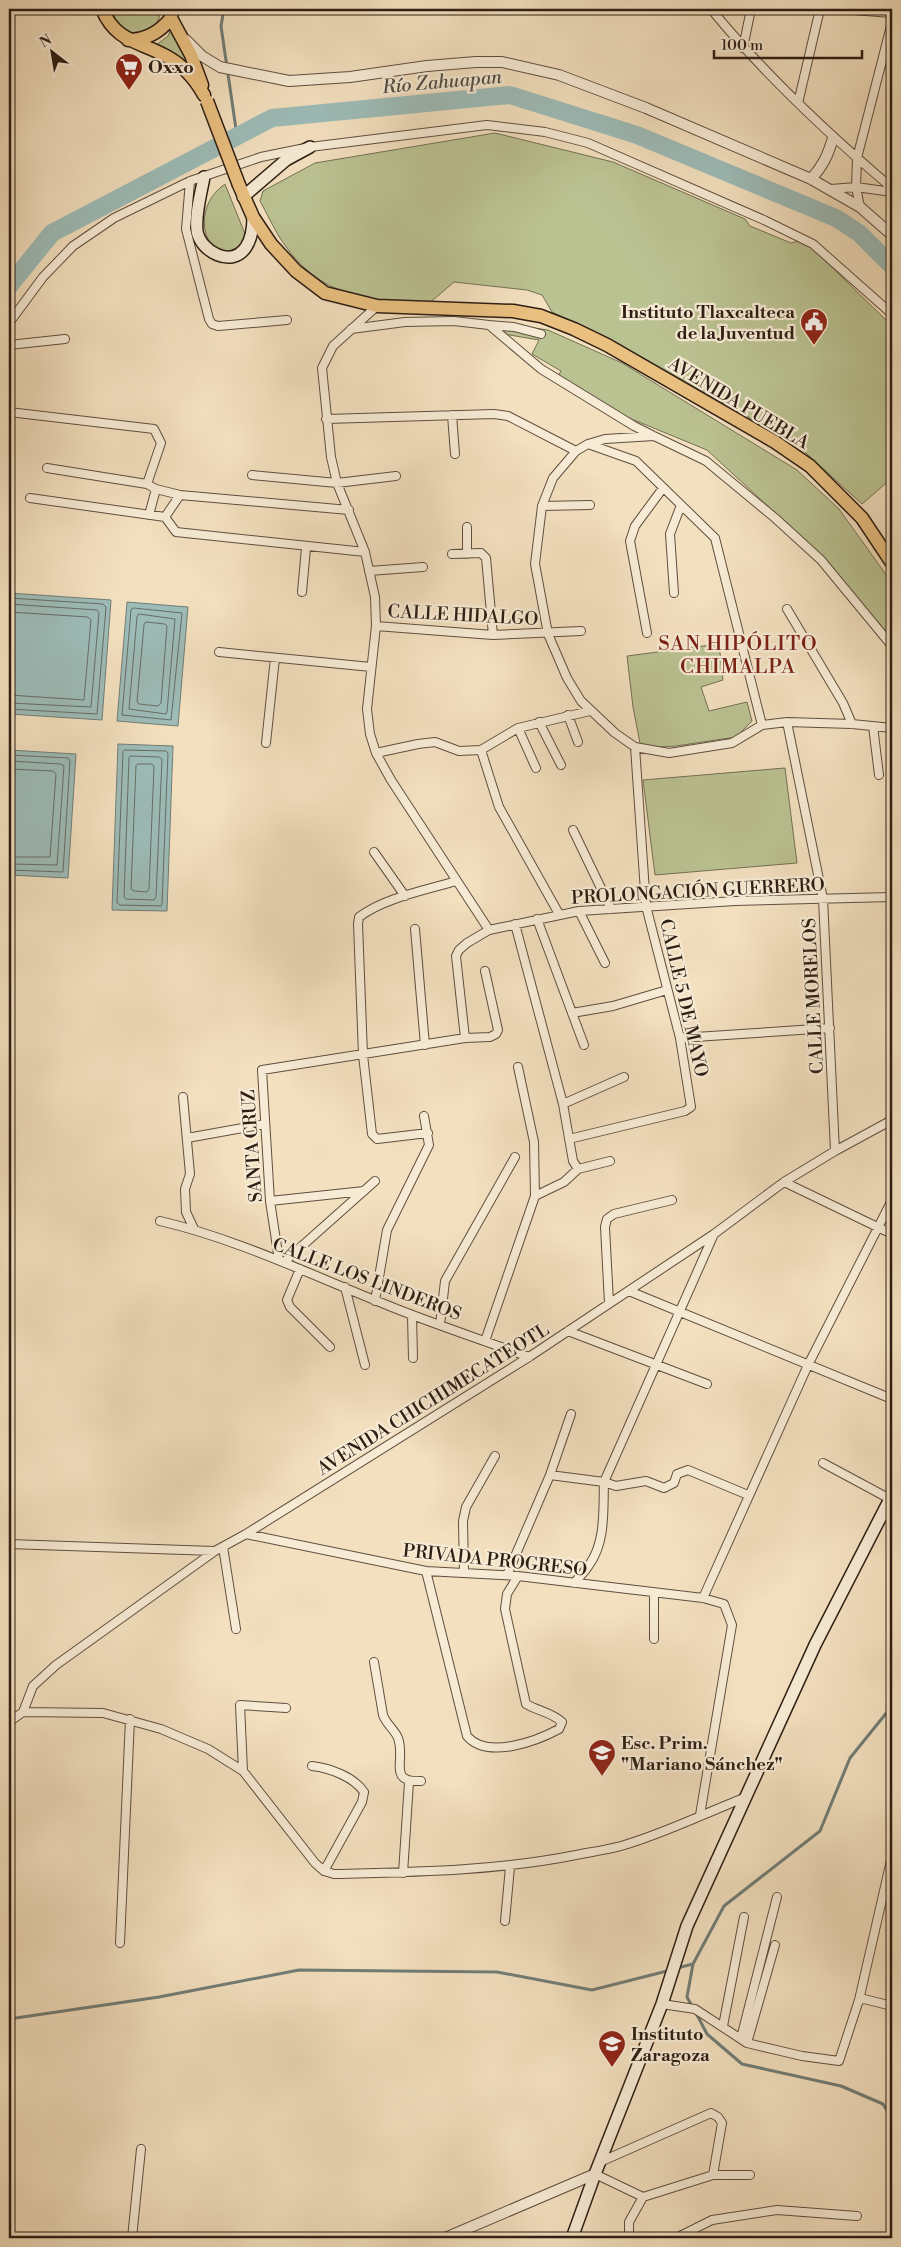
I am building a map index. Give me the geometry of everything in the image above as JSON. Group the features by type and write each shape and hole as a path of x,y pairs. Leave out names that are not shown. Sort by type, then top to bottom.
{"main road":[{"path":"102,9 113,28 128,40 156,51 176,63 191,76 206,98"},
{"path":"128,40 142,39 155,34 173,12"},
{"path":"173,12 196,67 206,98"},
{"name":"AVENIDA PUEBLA","path":"206,98 241,191 253,217 271,244 296,271 325,293 377,306 513,311 541,316 607,345 776,442 810,466 862,518 892,563"},
{"path":"241,191 286,160 310,147"},
{"path":"204,177 197,218 197,232 201,242 210,252 228,257 239,254 246,248 252,232 253,217"},
{"path":"572,2238 594,2174 662,2004 687,1926 819,1636 891,1497"}],"street":[{"path":"711,9 743,48 798,104 833,138 892,188"},
{"path":"743,48 751,9"},
{"path":"798,104 820,9"},
{"path":"840,9 892,13"},
{"path":"860,207 856,187 857,158 892,22"},
{"path":"182,36 202,56 220,68 289,81 350,77 427,66 476,62 502,62 559,75 646,108 811,179 860,207 892,235"},
{"path":"9,323 43,278 73,246 114,218 190,181 261,157 310,147 487,124 545,132 588,143 813,244 892,314"},
{"path":"811,179 821,168 828,156 833,138"},
{"path":"190,181 186,229 208,319 212,324 218,326 287,320"},
{"path":"831,189 856,187 892,192"},
{"path":"377,306 333,346 322,368 326,419 337,483 365,552 375,597 376,626 367,709 370,734 376,753 489,930"},
{"path":"350,330 405,322 454,321 514,327 540,334"},
{"path":"489,325 541,369 634,426 706,461 775,518 821,560 892,646"},
{"path":"9,345 65,339"},
{"path":"9,412 154,429 161,443 147,484"},
{"path":"326,419 494,414 508,416 576,452"},
{"path":"452,415 456,454"},
{"path":"654,436 605,439 588,444 576,452 553,478 542,506 535,564 548,634 567,678 581,701 615,733 635,748 669,753 732,743 762,725 787,722 852,724 892,728"},
{"path":"588,444 636,461 715,538 762,725"},
{"path":"47,468 147,484 156,489 180,495 349,510"},
{"path":"252,475 337,483 396,476"},
{"path":"647,633 630,541 635,526 663,488"},
{"path":"149,515 156,489"},
{"path":"165,517 180,495"},
{"path":"30,498 165,517 176,532 306,548 365,552"},
{"path":"542,506 590,505"},
{"path":"674,593 670,534 681,505"},
{"path":"467,526 467,554"},
{"path":"302,592 306,548"},
{"path":"452,554 481,553 486,558 493,635"},
{"path":"369,571 423,567"},
{"path":"787,610 843,703 852,724"},
{"name":"CALLE HIDALGO","path":"376,626 493,635 581,631"},
{"path":"219,652 371,667"},
{"path":"266,744 275,658"},
{"path":"376,753 435,742 459,751 481,750 518,728 590,711"},
{"path":"568,715 578,742"},
{"path":"539,722 561,764"},
{"name":"CALLE MORELOS","path":"787,722 823,899 835,1151"},
{"path":"873,726 879,776"},
{"path":"518,728 536,768"},
{"name":"CALLE 5 DE MAYO","path":"569,1139 685,1111 691,1107 692,1099 680,1038 646,906 635,748"},
{"path":"481,750 499,806 559,914"},
{"path":"573,830 611,909"},
{"path":"374,852 405,896"},
{"path":"428,1133 376,1139 374,1137 363,1055 359,916 405,896 456,881"},
{"name":"PROLONGACIÓN GUERRERO","path":"465,1038 456,956 459,950 467,943 489,930 579,911 646,906 892,897"},
{"path":"579,911 605,963"},
{"path":"537,919 584,1045"},
{"path":"516,924 563,1104 573,1161 578,1169"},
{"path":"415,929 425,1045"},
{"path":"363,1055 465,1038 490,1037 496,1034 498,1030 485,971"},
{"path":"572,1013 613,1006 667,990"},
{"path":"680,1038 830,1028"},
{"name":"SANTA CRUZ","path":"281,1261 270,1201 262,1070 363,1055"},
{"path":"485,1341 535,1196 534,1142 518,1067"},
{"path":"563,1104 624,1078"},
{"path":"183,1097 190,1174 185,1189 186,1212 194,1229"},
{"path":"375,1301 387,1230 428,1145 428,1133 424,1116"},
{"name":"AVENIDA CHICHIMECATEOTL","path":"23,1712 33,1686 56,1665 214,1551 246,1534 529,1357 714,1234 784,1182 892,1120"},
{"path":"187,1138 265,1124"},
{"path":"440,1325 445,1281 515,1157"},
{"path":"535,1196 564,1182 578,1169 610,1160"},
{"path":"281,1261 375,1182"},
{"path":"784,1182 892,1234"},
{"path":"270,1201 364,1191"},
{"path":"609,1304 605,1227 607,1219 614,1214 672,1200"},
{"path":"703,1598 808,1365 892,1200"},
{"name":"CALLE LOS LINDEROS","path":"160,1222 194,1229 281,1261 412,1316 529,1357"},
{"path":"574,1583 590,1564 598,1546 602,1525 604,1482 714,1234"},
{"path":"300,1269 287,1300 290,1307 330,1347"},
{"path":"345,1287 365,1365"},
{"path":"629,1291 892,1399"},
{"path":"412,1316 412,1358"},
{"path":"568,1331 707,1384"},
{"path":"506,1575 550,1475 571,1414"},
{"path":"464,1571 464,1521 466,1507 495,1456"},
{"path":"823,1463 891,1497"},
{"path":"550,1475 604,1482 616,1486 646,1481 664,1488 674,1483 677,1474 688,1470 748,1495"},
{"name":"PRIVADA PROGRESO","path":"246,1534 426,1571 464,1571 518,1576 703,1598 724,1604 732,1626 700,1815"},
{"path":"9,1544 214,1551"},
{"path":"223,1547 236,1629"},
{"path":"426,1571 467,1736 472,1742 480,1745 509,1748 543,1738 559,1729 562,1722 549,1712 535,1709 526,1704 505,1609 507,1594 518,1576"},
{"path":"654,1593 654,1639"},
{"path":"374,1662 383,1715 397,1736 400,1745 401,1775 404,1780 409,1782 421,1781"},
{"path":"243,1770 240,1706 286,1708"},
{"path":"9,1722 23,1712 103,1713 161,1730 208,1750 243,1770 315,1863 324,1871 334,1874 403,1873 510,1867 619,1847 649,1837 744,1798"},
{"path":"120,1943 130,1720"},
{"path":"312,1766 325,1768 358,1784 364,1792 362,1802 324,1871"},
{"path":"403,1873 409,1782"},
{"path":"662,2004 695,2009 744,2041 802,2056 839,2061 859,2000 892,1856"},
{"path":"505,1921 510,1867"},
{"path":"744,2041 777,1897"},
{"path":"723,2026 744,1917"},
{"path":"744,2041 775,1945"},
{"path":"859,2000 864,1999 892,2006"},
{"path":"600,2162 711,2113 718,2117 722,2123 713,2175"},
{"path":"132,2238 142,2149"},
{"path":"445,2238 594,2174 643,2197 713,2175 750,2175"},
{"path":"629,2238 629,2222 643,2197"},
{"path":"676,2238 712,2220 777,2210 856,2216"}],"green space":[{"path":"110,9 160,9 160,14 155,25 141,36 125,30"},
{"path":"173,24 190,67 155,46 168,36"},
{"path":"495,133 613,162 745,219 750,226 791,243 804,240 888,322 889,332 892,335 892,478 862,504 796,444 611,340 552,312 542,295 527,290 454,282 427,305 367,298 333,287 316,278 301,265 276,231 260,201 263,191 315,163"},
{"path":"225,184 245,234 244,241 232,250 221,251 213,246 207,236 204,224 206,210 213,196"},
{"path":"479,323 548,330 622,363 797,470 839,509 892,583 892,640 822,556 707,450 612,411 556,380 561,371 532,354 539,340 498,333"},
{"path":"719,644 723,680 701,687 709,711 747,702 752,721 736,737 676,746 641,748 633,707 627,656"},
{"path":"785,768 797,863 655,875 643,780"}],"water":[{"path":"9,593 111,600 102,720 9,714"},
{"path":"127,602 188,607 178,726 117,721"},
{"path":"118,744 173,746 167,911 112,910"},
{"path":"9,750 76,754 68,878 9,875"}],"waterway":[{"path":"224,9 221,26 237,136"},
{"name":"Río Zahuapan","path":"9,286 52,233 272,118 510,95 637,135 836,218 859,233 892,266"},
{"path":"693,2008 687,1997 693,1964 724,1906 820,1831 850,1758 892,1706"},
{"path":"677,1968 693,1964"},
{"path":"9,2019 159,1997 299,1970 497,1972 592,1990 671,1970"},
{"path":"696,2013 707,2034 742,2064 841,2086 883,2104 892,2119"}],"place":[{"name":"Oxxo","path":"129,91"},
{"name":"Instituto Tlaxcalteca de la Juventud","path":"814,346"},
{"name":"Esc. Prim. \"Mariano Sánchez\"","path":"602,1777"},
{"name":"Instituto Zaragoza","path":"612,2068"}],"district":[{"name":"SAN HIPÓLITO CHIMALPA","path":"738,654"}]}
